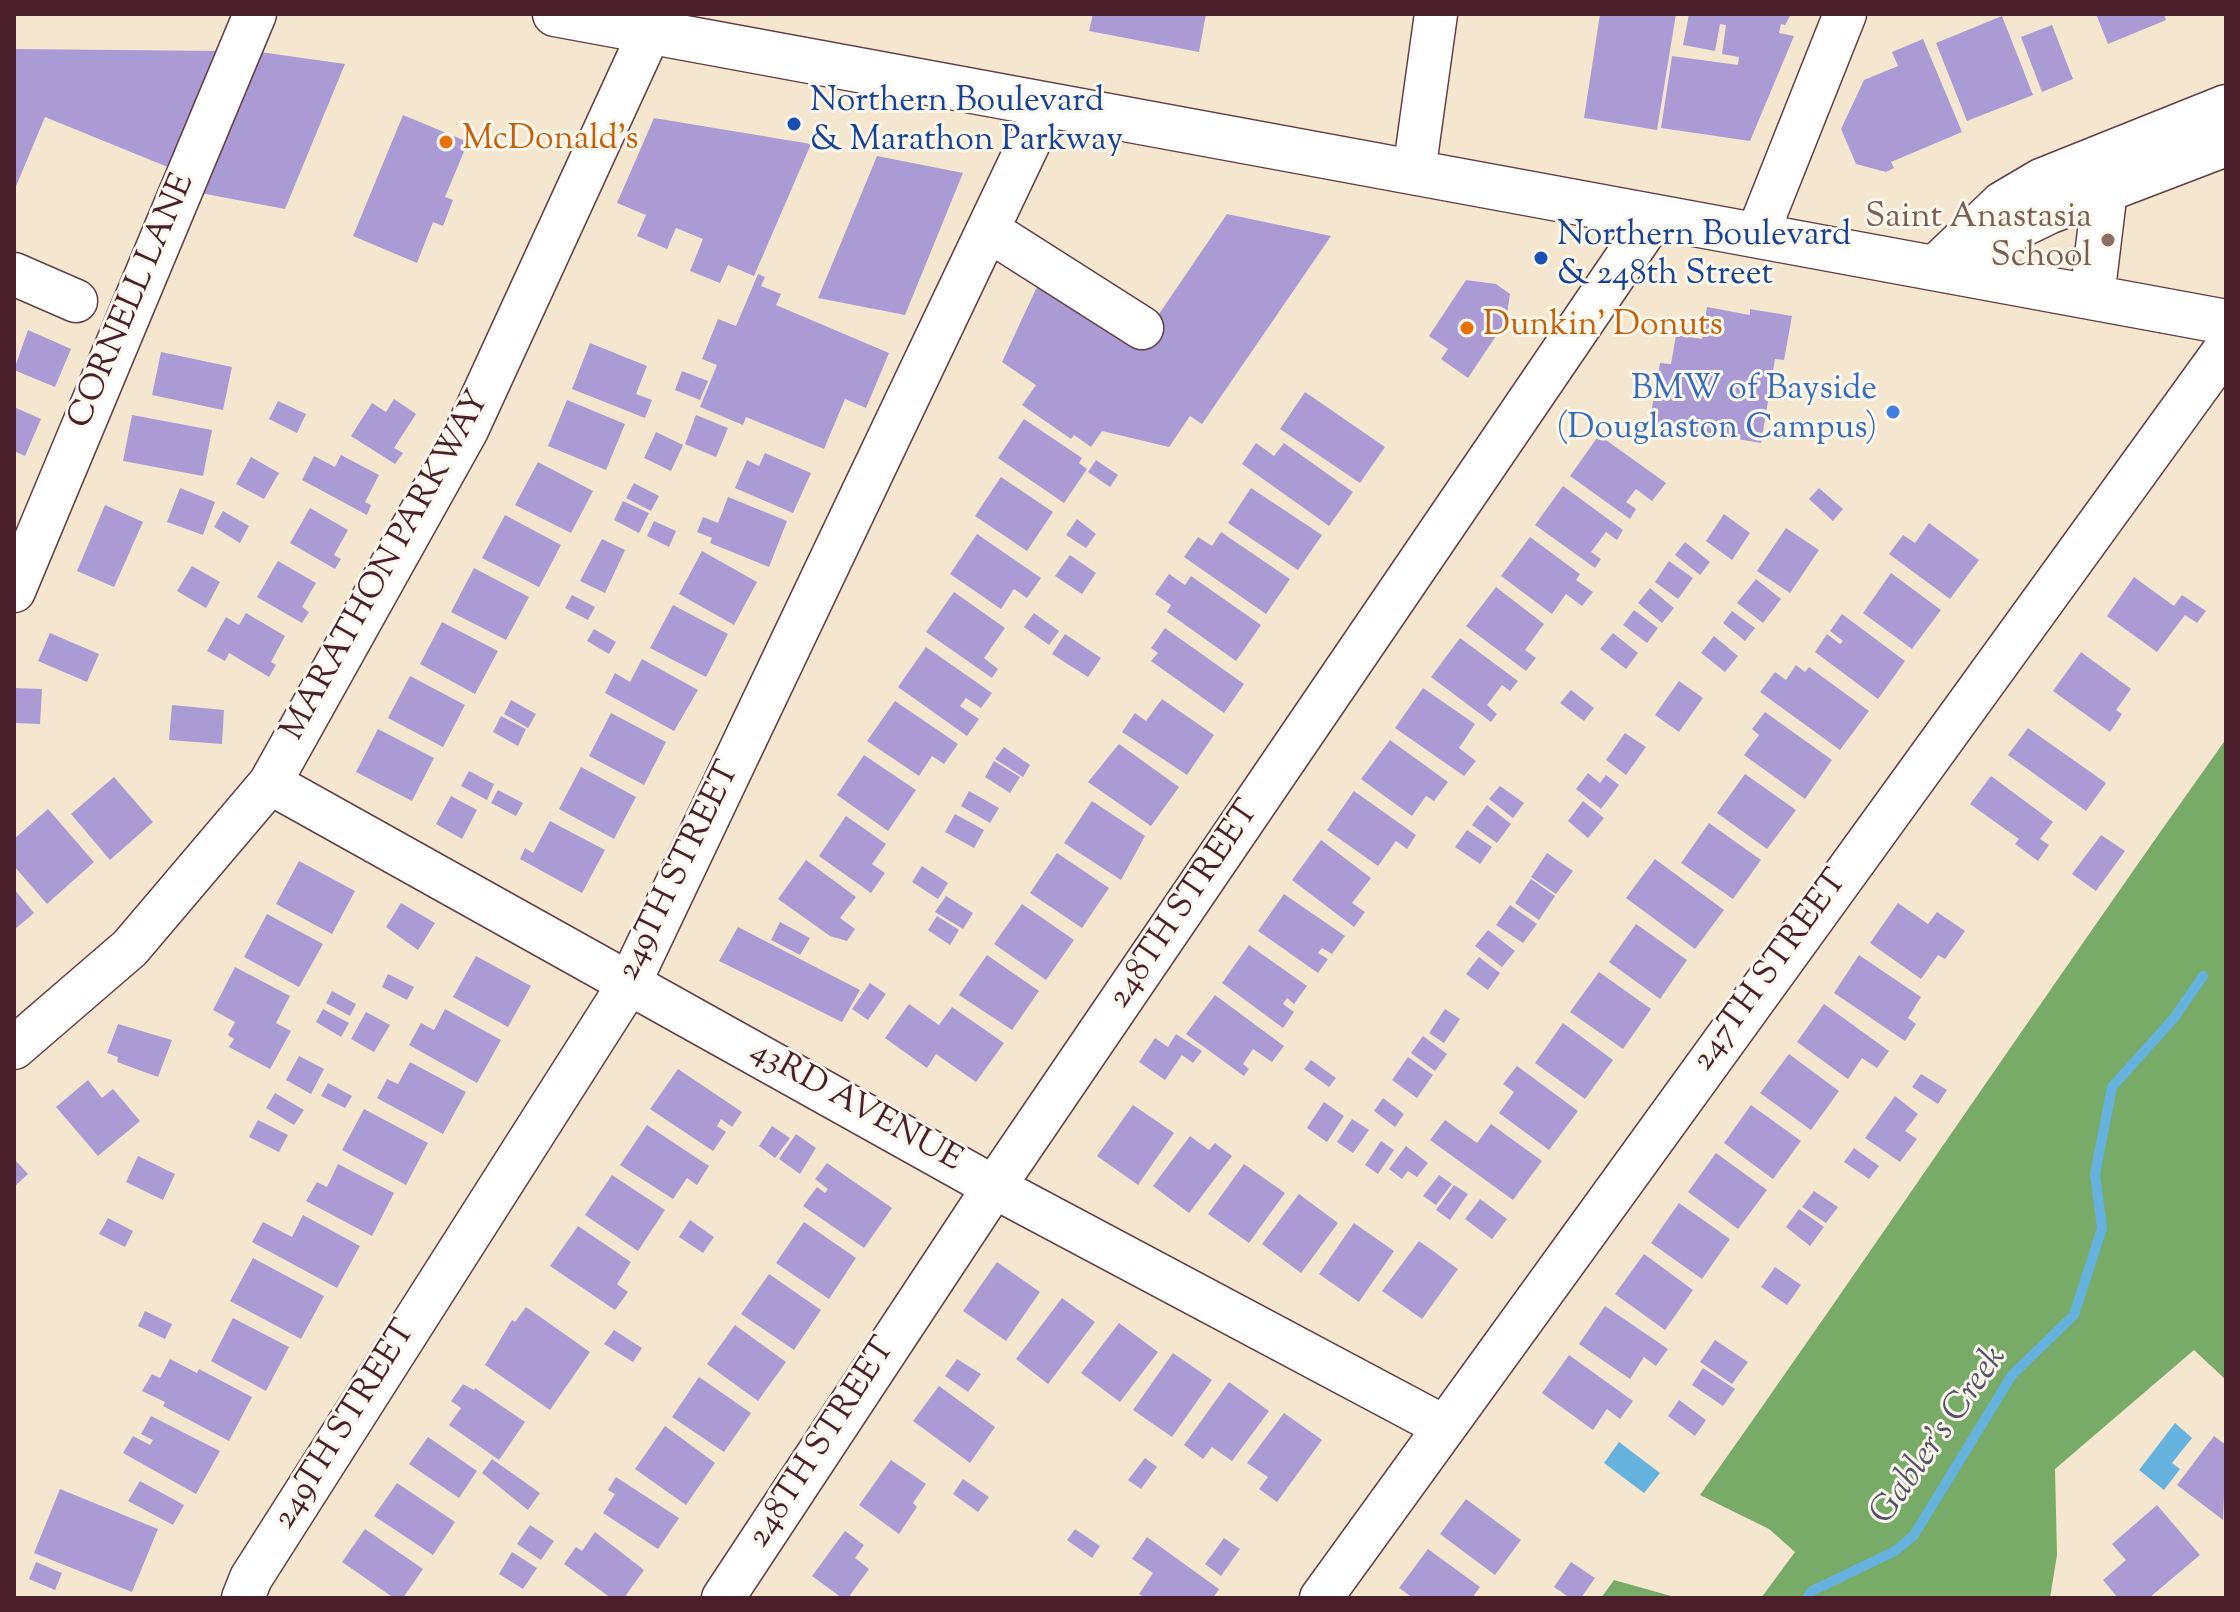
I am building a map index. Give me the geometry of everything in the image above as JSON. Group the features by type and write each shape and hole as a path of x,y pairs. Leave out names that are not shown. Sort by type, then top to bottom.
{"main road":[{"path":"555,14 654,22 1047,105 2226,322"},
{"path":"2092,297 2105,190"}],"street":[{"name":"CORNELL LANE","path":"14,591 255,14"},
{"path":"1414,172 1436,14"},
{"path":"1757,235 1845,14"},
{"name":"MARATHON PARKWAY","path":"14,1048 130,948 270,783 467,430 654,22"},
{"name":"249TH STREET","path":"243,1598 251,1578 630,982 1047,105"},
{"path":"1934,268 2002,203 2041,180 2226,106"},
{"path":"1934,268 2048,213 2226,145"},
{"name":"248TH STREET","path":"723,1598 994,1187 1654,217"},
{"path":"988,230 1142,328"},
{"path":"14,274 76,301"},
{"name":"247TH STREET","path":"1321,1598 2226,348"},
{"name":"43RD AVENUE","path":"270,783 994,1187 1443,1426"}],"green space":[{"path":"2226,739 2226,1380 2194,1350 2055,1469 2057,1555 2050,1598 1761,1598 1795,1552 1769,1529 1700,1495"},
{"path":"1614,1580 1671,1596 1672,1598 1601,1598"}],"water":[{"path":"2175,1423 2192,1438 2172,1463 2180,1469 2164,1490 2139,1470"},
{"path":"1619,1442 1660,1473 1644,1493 1604,1463"}],"building":[{"path":"1093,14 1206,14 1199,52 1089,31"},
{"path":"1600,14 1676,14 1657,130 1584,118"},
{"path":"1689,14 1791,14 1785,25 1781,24 1779,33 1794,36 1750,141 1661,128 1672,56 1738,65 1739,57 1722,54 1726,25 1720,24 1715,51 1683,45"},
{"path":"2096,14 2164,14 2166,20 2108,44"},
{"path":"2002,16 2033,95 1967,121 1936,43"},
{"path":"2052,25 2073,79 2042,92 2021,37"},
{"path":"1923,39 1962,132 1891,162 1894,168 1886,172 1856,164 1841,129 1864,80 1898,66 1892,52"},
{"path":"14,49 224,51 175,170 45,117 14,191"},
{"path":"253,51 345,64 285,209 195,192"},
{"path":"403,115 468,142 445,197 453,200 443,226 433,222 417,263 353,236"},
{"path":"654,118 811,144 754,276 728,265 720,283 690,271 703,239 676,228 667,249 637,236 646,215 617,203"},
{"path":"877,156 963,173 905,315 818,298"},
{"path":"1227,214 1331,236 1202,424 1190,416 1169,447 1102,431 1091,447 1074,435 1071,439 1022,405 1036,385 1002,362 1036,289 1040,286 1144,336"},
{"path":"758,274 765,277 761,286 781,294 776,305 889,353 866,408 845,399 824,449 746,417 743,425 700,407 717,365 702,359 718,319 736,326"},
{"name":"Dunkin' Donuts","path":"1466,280 1496,284 1510,294 1506,321 1468,378 1441,359 1448,349 1429,336"},
{"path":"1707,307 1750,315 1750,309 1792,316 1784,360 1775,359 1761,443 1649,424 1660,363 1671,364 1676,335 1702,339"},
{"path":"28,330 71,349 55,387 14,370"},
{"path":"590,343 647,366 636,394 652,400 645,418 572,389"},
{"path":"161,352 232,367 223,410 152,395"},
{"path":"682,371 708,381 700,400 675,390"},
{"path":"1305,392 1385,447 1360,483 1280,429"},
{"path":"394,399 416,414 394,448 403,453 395,464 351,436 372,403 386,412"},
{"path":"567,400 625,424 606,470 548,446"},
{"path":"278,401 306,414 297,433 269,419"},
{"path":"14,407 41,419 25,456 14,451"},
{"path":"132,415 212,430 203,476 123,461"},
{"path":"696,415 728,428 716,457 685,444"},
{"path":"1024,419 1082,458 1079,463 1087,469 1064,503 998,458"},
{"path":"656,432 683,445 671,471 644,458"},
{"path":"1599,435 1666,483 1652,501 1636,489 1626,502 1636,509 1630,519 1570,476"},
{"path":"1256,443 1274,456 1284,443 1353,492 1329,526 1242,464"},
{"path":"765,453 811,473 793,513 735,488 747,460 759,466"},
{"path":"341,455 379,475 365,502 371,505 367,515 302,480 314,456 335,467"},
{"path":"251,457 279,473 264,499 236,484"},
{"path":"1096,460 1118,475 1110,487 1088,472"},
{"path":"538,462 593,491 571,533 515,505"},
{"path":"1001,477 1053,512 1027,551 975,516"},
{"path":"634,483 659,496 651,511 626,498"},
{"path":"1563,486 1623,530 1617,540 1606,532 1591,552 1601,559 1595,568 1535,525"},
{"path":"180,488 215,502 203,535 167,522"},
{"path":"1251,488 1322,535 1298,570 1228,523"},
{"path":"1819,488 1843,509 1833,521 1809,499"},
{"path":"728,497 787,521 769,567 710,543 712,538 697,532 703,517 718,523"},
{"path":"623,501 649,513 639,533 614,520"},
{"path":"105,505 143,522 114,587 77,571"},
{"path":"310,508 348,530 334,555 341,559 335,569 290,543"},
{"path":"223,511 249,526 240,543 214,527"},
{"path":"1724,514 1750,533 1732,560 1706,541"},
{"path":"505,515 561,545 539,587 482,558"},
{"path":"1077,519 1096,534 1086,548 1066,535"},
{"path":"654,521 676,531 669,547 647,536"},
{"path":"1929,523 1979,560 1950,599 1889,554 1903,535 1915,543"},
{"path":"1786,528 1819,550 1790,593 1757,571"},
{"path":"1221,532 1290,579 1266,614 1184,557 1198,537 1212,546"},
{"path":"977,534 1041,578 1027,598 1014,589 1001,609 950,574"},
{"path":"1530,537 1580,574 1576,580 1593,592 1582,606 1566,594 1552,614 1501,576"},
{"path":"602,539 625,550 605,593 580,581"},
{"path":"1685,542 1710,562 1700,575 1675,555"},
{"path":"702,551 757,582 734,625 679,594"},
{"path":"1070,555 1096,573 1082,594 1055,576"},
{"path":"278,561 316,583 302,607 309,612 302,623 257,597"},
{"path":"1669,561 1693,578 1678,599 1655,582"},
{"path":"192,566 220,582 206,608 177,591"},
{"path":"474,568 529,597 506,640 451,612"},
{"path":"1891,573 1941,610 1912,649 1863,613"},
{"path":"1169,574 1185,585 1191,576 1261,625 1236,661 1167,612 1171,605 1155,594"},
{"path":"2134,577 2174,606 2182,595 2206,611 2197,623 2185,615 2157,652 2107,616"},
{"path":"1756,579 1781,599 1763,623 1737,603"},
{"path":"1496,587 1544,624 1525,650 1536,658 1526,671 1466,626"},
{"path":"1650,588 1674,608 1662,623 1638,603"},
{"path":"954,592 1005,628 984,658 998,669 992,678 926,632"},
{"path":"572,595 595,607 588,620 565,608"},
{"path":"673,605 728,634 706,677 650,648"},
{"path":"1634,610 1658,628 1647,643 1623,625"},
{"path":"1732,611 1755,628 1745,641 1723,623"},
{"path":"246,613 285,636 271,662 276,665 269,677 229,653 225,661 207,651 226,617 239,625"},
{"path":"1034,613 1059,631 1049,645 1024,627"},
{"path":"1842,614 1905,661 1878,699 1815,652 1827,634 1840,644 1843,641 1830,631"},
{"path":"442,622 498,651 475,694 420,664"},
{"path":"1165,628 1244,684 1224,713 1151,661 1158,653 1151,648"},
{"path":"594,629 616,642 609,654 587,641"},
{"path":"50,633 99,654 87,682 38,661"},
{"path":"1613,633 1638,653 1626,669 1600,649"},
{"path":"1065,634 1101,658 1088,677 1052,654"},
{"path":"1714,636 1738,656 1725,672 1701,653"},
{"path":"1460,638 1518,681 1510,691 1502,685 1487,705 1497,714 1491,722 1431,677"},
{"path":"926,647 992,693 981,708 966,698 960,706 979,719 967,736 898,687"},
{"path":"2081,652 2131,689 2116,710 2122,714 2110,732 2053,691"},
{"path":"642,659 698,690 674,731 605,693 615,673 630,682"},
{"path":"1796,665 1805,672 1809,667 1869,711 1840,750 1760,692 1775,672 1786,680"},
{"path":"410,676 465,705 443,747 388,718"},
{"path":"1679,681 1703,698 1679,732 1655,715"},
{"path":"14,688 42,689 40,724 14,723"},
{"path":"1423,688 1475,724 1459,748 1476,761 1464,776 1395,728"},
{"path":"1571,690 1594,708 1584,721 1560,703"},
{"path":"1162,699 1214,735 1187,775 1122,732 1135,713 1146,721"},
{"path":"511,700 536,714 528,728 504,714"},
{"path":"895,701 958,744 944,764 932,756 919,776 867,741"},
{"path":"172,705 224,710 222,744 169,740"},
{"path":"1765,712 1832,760 1805,799 1744,755 1759,735 1752,729"},
{"path":"611,713 666,742 644,785 589,756"},
{"path":"501,716 526,729 518,746 493,732"},
{"path":"2028,728 2106,783 2086,811 2008,755"},
{"path":"378,729 434,758 412,801 356,772"},
{"path":"1625,733 1646,747 1626,775 1606,760"},
{"path":"1390,740 1448,782 1434,801 1426,796 1412,816 1361,779"},
{"path":"1119,744 1179,787 1151,826 1088,782"},
{"path":"1004,747 1030,765 1023,777 995,759"},
{"path":"864,755 916,790 888,831 837,795"},
{"path":"994,761 1020,777 1010,793 985,777"},
{"path":"581,767 636,797 614,839 559,809"},
{"path":"469,771 494,784 487,800 461,786"},
{"path":"1588,773 1600,783 1606,775 1619,785 1601,809 1576,789"},
{"path":"1745,774 1796,810 1767,849 1717,813"},
{"path":"1991,776 2053,822 2040,839 2049,845 2038,861 2015,844 2019,839 1970,804"},
{"path":"114,777 153,822 110,860 71,814"},
{"path":"1500,786 1524,803 1513,818 1489,799"},
{"path":"498,790 523,803 516,816 491,803"},
{"path":"969,791 999,808 990,823 961,806"},
{"path":"1354,791 1416,835 1407,849 1396,841 1378,866 1327,830"},
{"path":"451,796 477,810 462,839 436,824"},
{"path":"1092,801 1145,836 1121,880 1064,843"},
{"path":"1583,801 1604,818 1588,838 1568,821"},
{"path":"1487,805 1511,824 1497,843 1472,825"},
{"path":"48,809 94,862 47,904 14,866 14,839"},
{"path":"955,814 984,830 974,848 945,832"},
{"path":"846,816 886,844 872,864 885,873 871,893 819,856"},
{"path":"550,821 605,850 582,893 520,859 525,848 533,853"},
{"path":"1709,823 1761,860 1733,899 1681,863"},
{"path":"1467,830 1492,847 1480,864 1455,847"},
{"path":"2101,835 2125,851 2096,891 2072,874"},
{"path":"1321,840 1371,878 1352,903 1365,912 1354,927 1292,880"},
{"path":"1057,853 1109,888 1082,928 1030,893"},
{"path":"1547,853 1573,871 1556,894 1531,877"},
{"path":"1655,859 1724,910 1695,949 1626,898"},
{"path":"806,860 856,897 840,918 855,929 847,941 830,936 778,899"},
{"path":"299,861 355,891 332,934 276,904"},
{"path":"922,866 948,883 938,899 912,882"},
{"path":"1531,879 1555,896 1539,920 1515,903"},
{"path":"14,889 34,913 14,930"},
{"path":"1284,894 1345,936 1332,954 1322,948 1318,953 1328,959 1318,973 1258,931"},
{"path":"946,896 973,913 963,929 935,912"},
{"path":"401,903 435,923 418,950 386,927"},
{"path":"1898,903 1928,924 1937,912 1965,931 1945,959 1938,955 1921,979 1870,943"},
{"path":"1022,904 1074,940 1046,980 994,944"},
{"path":"1510,905 1537,924 1523,943 1496,925"},
{"path":"267,914 323,944 299,987 244,957"},
{"path":"937,916 959,930 950,945 928,930"},
{"path":"780,922 810,938 800,955 771,940"},
{"path":"1636,924 1687,960 1660,999 1609,962"},
{"path":"738,927 860,990 842,1022 719,961"},
{"path":"1488,930 1515,951 1502,967 1475,946"},
{"path":"1249,945 1307,986 1294,1004 1287,998 1283,1004 1294,1012 1283,1028 1222,983"},
{"path":"987,955 1039,991 1012,1030 959,995"},
{"path":"1859,955 1921,997 1908,1018 1916,1024 1905,1041 1834,993"},
{"path":"476,956 531,986 508,1027 453,997"},
{"path":"1479,957 1500,973 1488,990 1466,974"},
{"path":"235,967 290,996 276,1023 291,1031 270,1069 229,1047 234,1039 228,1035 235,1022 213,1010"},
{"path":"1599,972 1651,1009 1623,1049 1570,1012"},
{"path":"388,974 414,987 407,1000 382,987"},
{"path":"870,983 886,994 868,1020 852,1009"},
{"path":"332,991 356,1004 350,1016 326,1003"},
{"path":"1215,995 1284,1046 1272,1062 1253,1049 1243,1064 1249,1069 1244,1076 1186,1034"},
{"path":"909,1004 939,1025 952,1007 1004,1043 976,1082 936,1054 927,1068 885,1038"},
{"path":"1824,1004 1889,1051 1877,1068 1862,1058 1848,1079 1797,1042"},
{"path":"323,1009 349,1023 341,1037 316,1022"},
{"path":"445,1009 501,1040 477,1083 409,1045 421,1023 434,1030"},
{"path":"1445,1009 1460,1019 1444,1043 1429,1033"},
{"path":"366,1012 390,1025 374,1052 351,1039"},
{"path":"1563,1023 1613,1060 1585,1099 1535,1063"},
{"path":"118,1024 172,1040 158,1077 117,1062 118,1057 107,1053"},
{"path":"1176,1034 1202,1051 1193,1063 1182,1055 1165,1080 1139,1062 1155,1038 1168,1047"},
{"path":"1423,1036 1447,1054 1435,1071 1411,1053"},
{"path":"1789,1054 1839,1091 1811,1130 1760,1093"},
{"path":"299,1056 324,1069 311,1094 286,1080"},
{"path":"1408,1057 1433,1075 1417,1098 1392,1080"},
{"path":"1311,1060 1336,1078 1329,1087 1304,1069"},
{"path":"410,1062 466,1092 443,1134 377,1098 387,1079 398,1084"},
{"path":"1517,1066 1578,1111 1549,1150 1499,1113 1514,1092 1503,1084"},
{"path":"678,1069 742,1112 732,1127 721,1119 717,1126 726,1132 713,1151 650,1109"},
{"path":"1921,1074 1947,1090 1938,1104 1912,1087"},
{"path":"88,1080 102,1098 113,1089 140,1121 98,1156 56,1107"},
{"path":"328,1083 352,1096 345,1108 321,1096"},
{"path":"275,1093 304,1110 294,1125 266,1108"},
{"path":"1895,1096 1918,1114 1905,1131 1917,1139 1900,1162 1865,1138"},
{"path":"1383,1098 1404,1114 1395,1127 1374,1111"},
{"path":"1324,1102 1344,1116 1327,1142 1307,1128"},
{"path":"1133,1105 1174,1133 1138,1185 1097,1156"},
{"path":"1751,1105 1801,1141 1773,1179 1724,1143"},
{"path":"364,1109 428,1143 406,1185 342,1150"},
{"path":"1352,1119 1369,1130 1353,1153 1337,1142"},
{"path":"258,1120 288,1135 279,1152 249,1137"},
{"path":"1445,1120 1477,1143 1491,1124 1542,1161 1513,1200 1430,1140"},
{"path":"647,1125 709,1166 697,1185 687,1178 673,1199 620,1165"},
{"path":"772,1126 790,1138 775,1158 759,1146"},
{"path":"796,1134 816,1148 800,1174 779,1159"},
{"path":"1190,1136 1209,1150 1215,1143 1232,1156 1189,1213 1153,1186"},
{"path":"1381,1141 1394,1150 1378,1174 1365,1165"},
{"path":"1406,1146 1428,1163 1417,1177 1408,1171 1402,1179 1389,1169"},
{"path":"1854,1148 1879,1166 1869,1179 1844,1162"},
{"path":"1716,1153 1767,1190 1738,1229 1688,1192"},
{"path":"138,1156 175,1174 163,1200 126,1182"},
{"path":"14,1159 28,1174 14,1187"},
{"path":"827,1163 892,1208 864,1248 803,1206 817,1187 825,1193 828,1189 815,1179"},
{"path":"338,1164 394,1193 372,1236 306,1201 317,1182 327,1187"},
{"path":"1244,1164 1285,1193 1249,1243 1208,1214"},
{"path":"612,1175 665,1210 638,1251 585,1215"},
{"path":"1439,1175 1452,1184 1436,1205 1423,1196"},
{"path":"1454,1185 1468,1194 1450,1220 1436,1210"},
{"path":"1814,1191 1838,1207 1826,1223 1802,1207"},
{"path":"1299,1194 1338,1223 1301,1273 1262,1244"},
{"path":"1480,1199 1507,1219 1492,1239 1465,1219"},
{"path":"1679,1203 1730,1239 1702,1279 1651,1243"},
{"path":"1799,1209 1824,1227 1810,1246 1786,1227"},
{"path":"303,1215 360,1246 337,1288 252,1242 263,1222 292,1237"},
{"path":"108,1218 133,1231 125,1247 99,1234"},
{"path":"690,1220 714,1237 703,1253 679,1237"},
{"path":"804,1222 856,1258 829,1299 776,1263"},
{"path":"1354,1223 1394,1251 1359,1302 1319,1274"},
{"path":"578,1226 631,1262 617,1284 628,1292 615,1310 550,1266"},
{"path":"1419,1241 1458,1269 1422,1319 1382,1291"},
{"path":"1644,1254 1693,1290 1665,1330 1615,1294"},
{"path":"253,1258 324,1296 301,1339 230,1301"},
{"path":"997,1262 1040,1292 1006,1341 963,1311"},
{"path":"1775,1267 1801,1285 1787,1305 1761,1287"},
{"path":"769,1274 821,1310 794,1350 741,1314"},
{"path":"1062,1298 1095,1322 1048,1384 1016,1359"},
{"path":"1605,1306 1668,1349 1656,1366 1644,1357 1630,1379 1579,1344"},
{"path":"526,1307 590,1352 550,1410 485,1365 512,1320 515,1322"},
{"path":"145,1311 172,1324 165,1339 138,1326"},
{"path":"233,1318 289,1347 266,1391 211,1361"},
{"path":"1119,1323 1158,1352 1120,1402 1081,1373"},
{"path":"735,1325 786,1362 758,1401 707,1364"},
{"path":"614,1330 642,1348 633,1362 604,1344"},
{"path":"1715,1340 1748,1362 1732,1384 1700,1362"},
{"path":"1173,1353 1212,1380 1172,1437 1133,1410"},
{"path":"1569,1355 1633,1401 1620,1419 1607,1409 1593,1430 1542,1393"},
{"path":"170,1359 197,1373 199,1369 252,1397 229,1441 163,1406 165,1402 142,1391 152,1374 160,1378"},
{"path":"957,1359 981,1374 968,1392 945,1376"},
{"path":"1703,1368 1735,1389 1723,1406 1692,1385"},
{"path":"699,1377 751,1413 724,1452 672,1417"},
{"path":"1229,1382 1269,1411 1232,1461 1212,1447 1203,1459 1184,1445"},
{"path":"463,1384 475,1388 525,1422 499,1460 449,1425 461,1408 451,1401"},
{"path":"939,1386 995,1427 970,1463 913,1421"},
{"path":"1679,1400 1706,1420 1695,1436 1668,1416"},
{"path":"1284,1413 1322,1440 1277,1502 1259,1489 1268,1477 1247,1463"},
{"path":"151,1416 220,1451 196,1494 123,1453 133,1436 150,1445 153,1440 141,1434"},
{"path":"665,1426 715,1463 686,1505 635,1469"},
{"path":"2214,1436 2226,1445 2223,1520 2177,1485"},
{"path":"428,1437 477,1471 459,1498 409,1464"},
{"path":"1145,1458 1157,1467 1141,1489 1128,1480"},
{"path":"492,1459 540,1493 528,1510 482,1473"},
{"path":"891,1460 926,1484 913,1503 917,1507 899,1534 859,1505"},
{"path":"616,1477 679,1518 658,1549 603,1513 615,1494 608,1490"},
{"path":"963,1479 989,1497 978,1512 953,1494"},
{"path":"140,1481 184,1505 173,1525 128,1501"},
{"path":"397,1483 455,1522 433,1555 374,1516"},
{"path":"60,1489 158,1529 132,1592 34,1553"},
{"path":"1466,1499 1521,1540 1495,1575 1440,1534"},
{"path":"2157,1505 2200,1555 2149,1598 2118,1598 2103,1580 2126,1560 2112,1544"},
{"path":"530,1525 554,1541 541,1560 517,1544"},
{"path":"365,1529 423,1569 403,1598 394,1598 342,1562"},
{"path":"1075,1529 1100,1546 1092,1558 1067,1540"},
{"path":"845,1531 864,1545 855,1558 869,1569 848,1598 842,1598 812,1576"},
{"path":"595,1532 644,1570 624,1598 611,1598 564,1564 576,1547 582,1551"},
{"path":"1147,1537 1219,1589 1213,1598 1145,1598 1139,1594 1153,1573 1132,1559"},
{"path":"1224,1538 1240,1549 1221,1576 1205,1564"},
{"path":"1428,1549 1480,1587 1472,1598 1413,1598 1399,1588"},
{"path":"512,1552 537,1568 523,1589 499,1574"},
{"path":"36,1562 62,1573 55,1590 29,1579"},
{"path":"1571,1562 1595,1578 1581,1598 1570,1598 1554,1587"}],"waterway":[{"name":"Gabler’s Creek","path":"1807,1598 1812,1591 1895,1551 1914,1535 2012,1375 2074,1315 2102,1228 2095,1174 2112,1087 2174,1018 2203,976"}],"place":[{"name":"Northern Boulevard & Marathon Parkway","path":"794,124"},
{"name":"McDonald's","path":"446,142"},
{"name":"Saint Anastasia School","path":"2108,240"},
{"name":"Northern Boulevard & 248th Street","path":"1541,258"},
{"name":"Dunkin' Donuts","path":"1467,328"},
{"name":"BMW of Bayside (Douglaston Campus)","path":"1893,412"}]}
